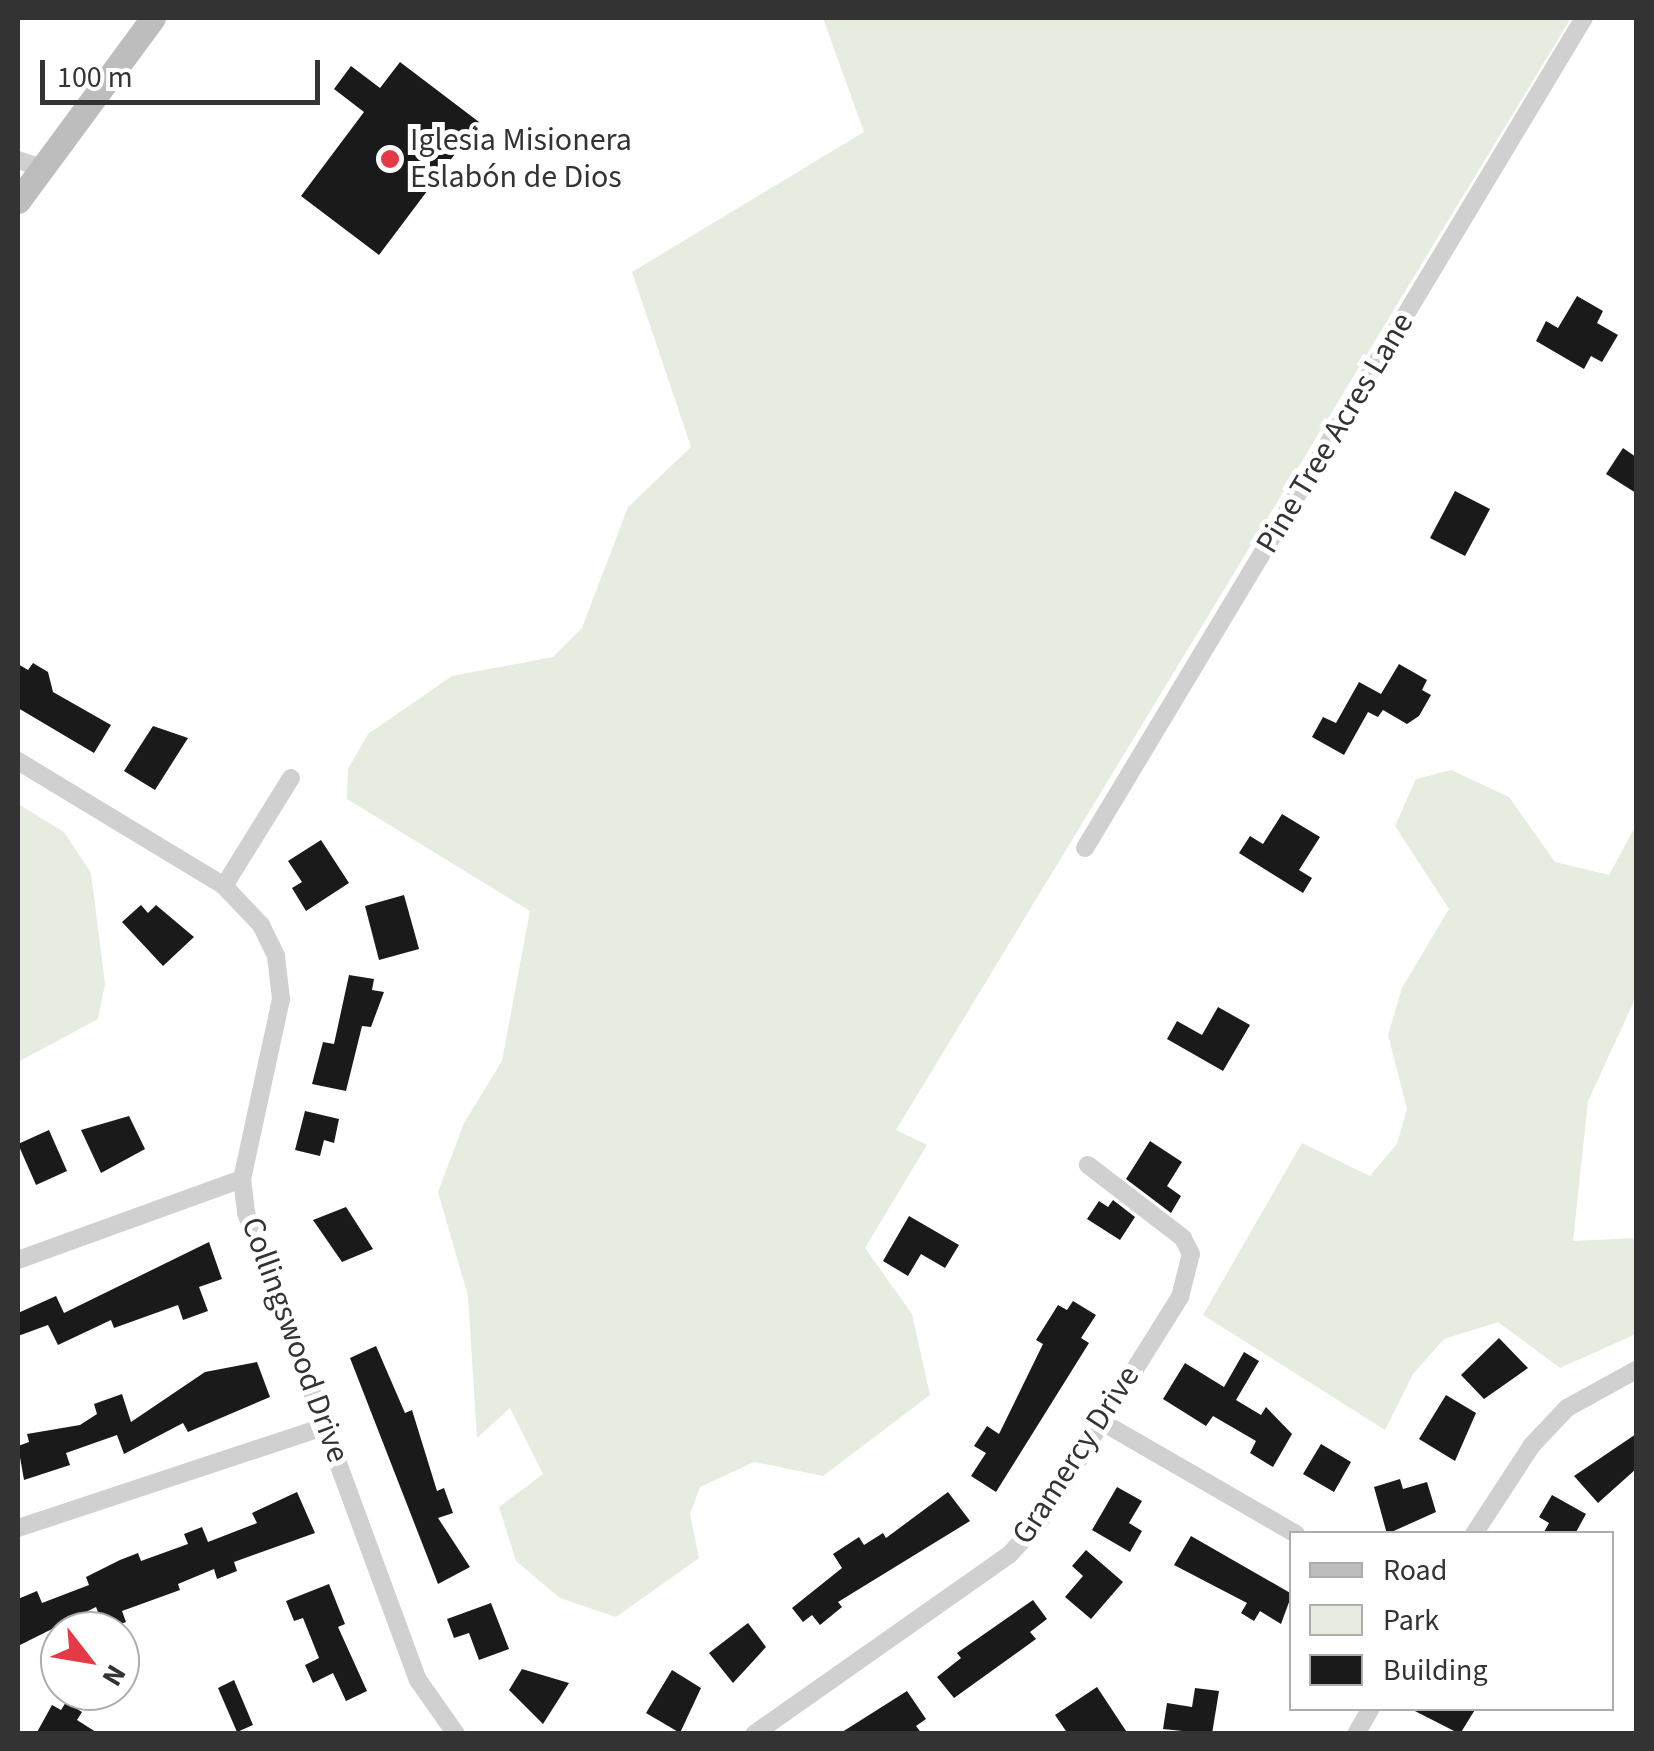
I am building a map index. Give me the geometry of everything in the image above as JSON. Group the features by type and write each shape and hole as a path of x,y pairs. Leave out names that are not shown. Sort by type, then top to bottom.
{"street":[{"path":"18,201 30,164 153,18"},
{"name":"Pine Tree Acres Lane","path":"1085,848 1584,18"},
{"name":"Collingswood Drive","path":"18,761 224,886 261,925 276,956 281,999 242,1179 246,1213 418,1680 456,1734"},
{"path":"224,886 291,778"},
{"name":"Gramercy Drive","path":"754,1734 1009,1555 1102,1422 1180,1297 1190,1254 1184,1238 1088,1166"},
{"path":"18,1260 242,1179"},
{"path":"1476,1531 1532,1445 1567,1408 1636,1370"},
{"path":"1102,1422 1291,1531"},
{"path":"18,1528 327,1426"},
{"path":"1356,1734 1369,1711"}],"green space":[{"path":"823,18 1571,18 896,1130 927,1145 865,1248 912,1314 930,1395 823,1476 754,1462 700,1487 690,1514 699,1558 616,1617 560,1598 516,1561 499,1507 543,1474 510,1408 477,1438 468,1296 438,1192 464,1123 502,1061 530,911 347,799 348,769 368,734 452,676 553,657 582,628 628,507 691,447 632,272 864,132"},
{"path":"1451,770 1509,797 1555,862 1609,875 1636,825 1636,997 1588,1101 1573,1241 1636,1238 1636,1334 1560,1368 1498,1322 1444,1339 1413,1374 1385,1430 1203,1315 1302,1143 1370,1176 1397,1144 1407,1109 1388,1035 1402,988 1449,909 1395,826 1416,779"},
{"path":"18,804 64,832 91,873 105,984 98,1019 18,1062"}],"building":[{"name":"Iglesia Misionera Eslabón de Dios","path":"400,62 479,122 379,255 301,196 364,112 334,89 351,66 380,88"},
{"path":"1577,296 1603,311 1597,323 1618,335 1602,362 1591,356 1584,369 1536,341 1546,321 1558,328"},
{"path":"1623,448 1636,457 1636,493 1606,474"},
{"path":"1455,491 1490,509 1465,556 1430,538"},
{"path":"33,663 48,672 53,692 111,725 94,753 18,708 18,664 28,670"},
{"path":"1399,664 1427,680 1422,690 1431,695 1419,716 1407,724 1383,710 1378,717 1368,712 1344,755 1312,737 1323,717 1336,723 1359,682 1381,694"},
{"path":"153,726 188,738 155,790 124,771"},
{"path":"1282,814 1320,837 1299,870 1312,878 1303,893 1239,853 1250,836 1263,844"},
{"path":"321,840 349,883 306,911 292,888 302,882 288,861"},
{"path":"404,895 419,949 379,960 365,906"},
{"path":"141,905 148,913 156,905 194,937 163,966 122,922"},
{"path":"349,975 374,979 372,990 384,992 371,1027 362,1026 346,1091 312,1084 323,1042 334,1044"},
{"path":"1218,1007 1250,1025 1223,1071 1167,1039 1177,1021 1202,1035"},
{"path":"305,1111 339,1119 334,1143 324,1140 320,1156 295,1150"},
{"path":"129,1116 145,1149 101,1173 81,1130"},
{"path":"49,1130 67,1171 36,1185 18,1144"},
{"path":"1150,1141 1182,1162 1167,1186 1181,1196 1171,1213 1126,1179"},
{"path":"1113,1200 1135,1217 1120,1240 1087,1219 1099,1201 1108,1207"},
{"path":"346,1207 373,1249 342,1262 313,1220"},
{"path":"909,1216 959,1245 945,1268 921,1254 908,1276 883,1261"},
{"path":"209,1242 222,1279 199,1287 208,1311 183,1320 178,1305 114,1328 111,1320 58,1345 48,1325 18,1336 18,1313 56,1296 64,1313"},
{"path":"1073,1301 1096,1315 1081,1338 1089,1343 996,1492 971,1476 986,1453 974,1446 987,1426 999,1434 1043,1344 1036,1340 1058,1305 1067,1310"},
{"path":"1499,1338 1528,1368 1484,1399 1461,1375"},
{"path":"376,1346 405,1413 412,1410 437,1491 444,1488 453,1513 438,1518 470,1567 438,1584 350,1358"},
{"path":"1244,1352 1259,1361 1236,1400 1261,1415 1266,1407 1292,1434 1273,1467 1250,1453 1256,1441 1213,1416 1206,1426 1163,1399 1185,1363 1224,1387"},
{"path":"257,1362 270,1397 188,1432 183,1423 124,1454 117,1435 66,1453 70,1465 24,1480 18,1446 29,1442 27,1434 80,1425 97,1414 94,1404 122,1394 131,1422 205,1372"},
{"path":"1446,1395 1476,1413 1455,1461 1419,1439"},
{"path":"1636,1434 1636,1469 1598,1503 1574,1476"},
{"path":"1321,1444 1351,1462 1334,1492 1303,1474"},
{"path":"1400,1479 1403,1489 1427,1482 1436,1512 1386,1531 1374,1487"},
{"path":"1117,1487 1142,1501 1129,1523 1142,1531 1130,1552 1092,1530"},
{"path":"297,1492 315,1533 234,1562 237,1571 217,1579 214,1569 178,1584 180,1590 122,1611 98,1611 96,1607 88,1611 40,1611 40,1635 18,1646 18,1599 37,1591 42,1603 89,1585 86,1577 120,1560 138,1553 141,1561 188,1544 184,1534 202,1527 208,1542 257,1523 252,1513"},
{"path":"948,1492 970,1521 838,1602 842,1607 820,1625 812,1615 803,1622 792,1608 842,1568 833,1554 859,1537 864,1545 883,1533 886,1538"},
{"path":"1552,1495 1586,1514 1577,1531 1545,1531 1549,1523 1539,1517"},
{"path":"1191,1536 1289,1592 1281,1624 1260,1611 1254,1621 1241,1613 1247,1603 1174,1565"},
{"path":"1086,1550 1123,1582 1091,1619 1065,1597 1083,1576 1072,1566"},
{"path":"329,1584 345,1624 338,1627 367,1691 346,1701 333,1673 313,1683 305,1665 319,1658 303,1618 294,1621 286,1601"},
{"path":"1033,1600 1047,1619 1030,1632 1036,1639 954,1698 937,1677 961,1658 957,1653"},
{"path":"491,1603 509,1649 479,1660 469,1633 454,1638 447,1619"},
{"path":"748,1623 766,1647 733,1683 709,1653"},
{"path":"522,1669 569,1683 543,1724 509,1690"},
{"path":"672,1670 701,1688 680,1733 646,1713"},
{"path":"234,1680 253,1725 237,1732 218,1688"},
{"path":"1097,1687 1128,1734 1068,1734 1055,1715"},
{"path":"1195,1688 1219,1691 1212,1734 1163,1729 1167,1703 1192,1707"},
{"path":"907,1691 926,1719 916,1726 922,1734 839,1734"},
{"path":"49,1711 80,1711 77,1720 99,1734 36,1734"},
{"path":"1415,1711 1474,1711 1460,1734"}],"place":[{"name":"Iglesia Misionera Eslabón de Dios","path":"390,159"}]}
